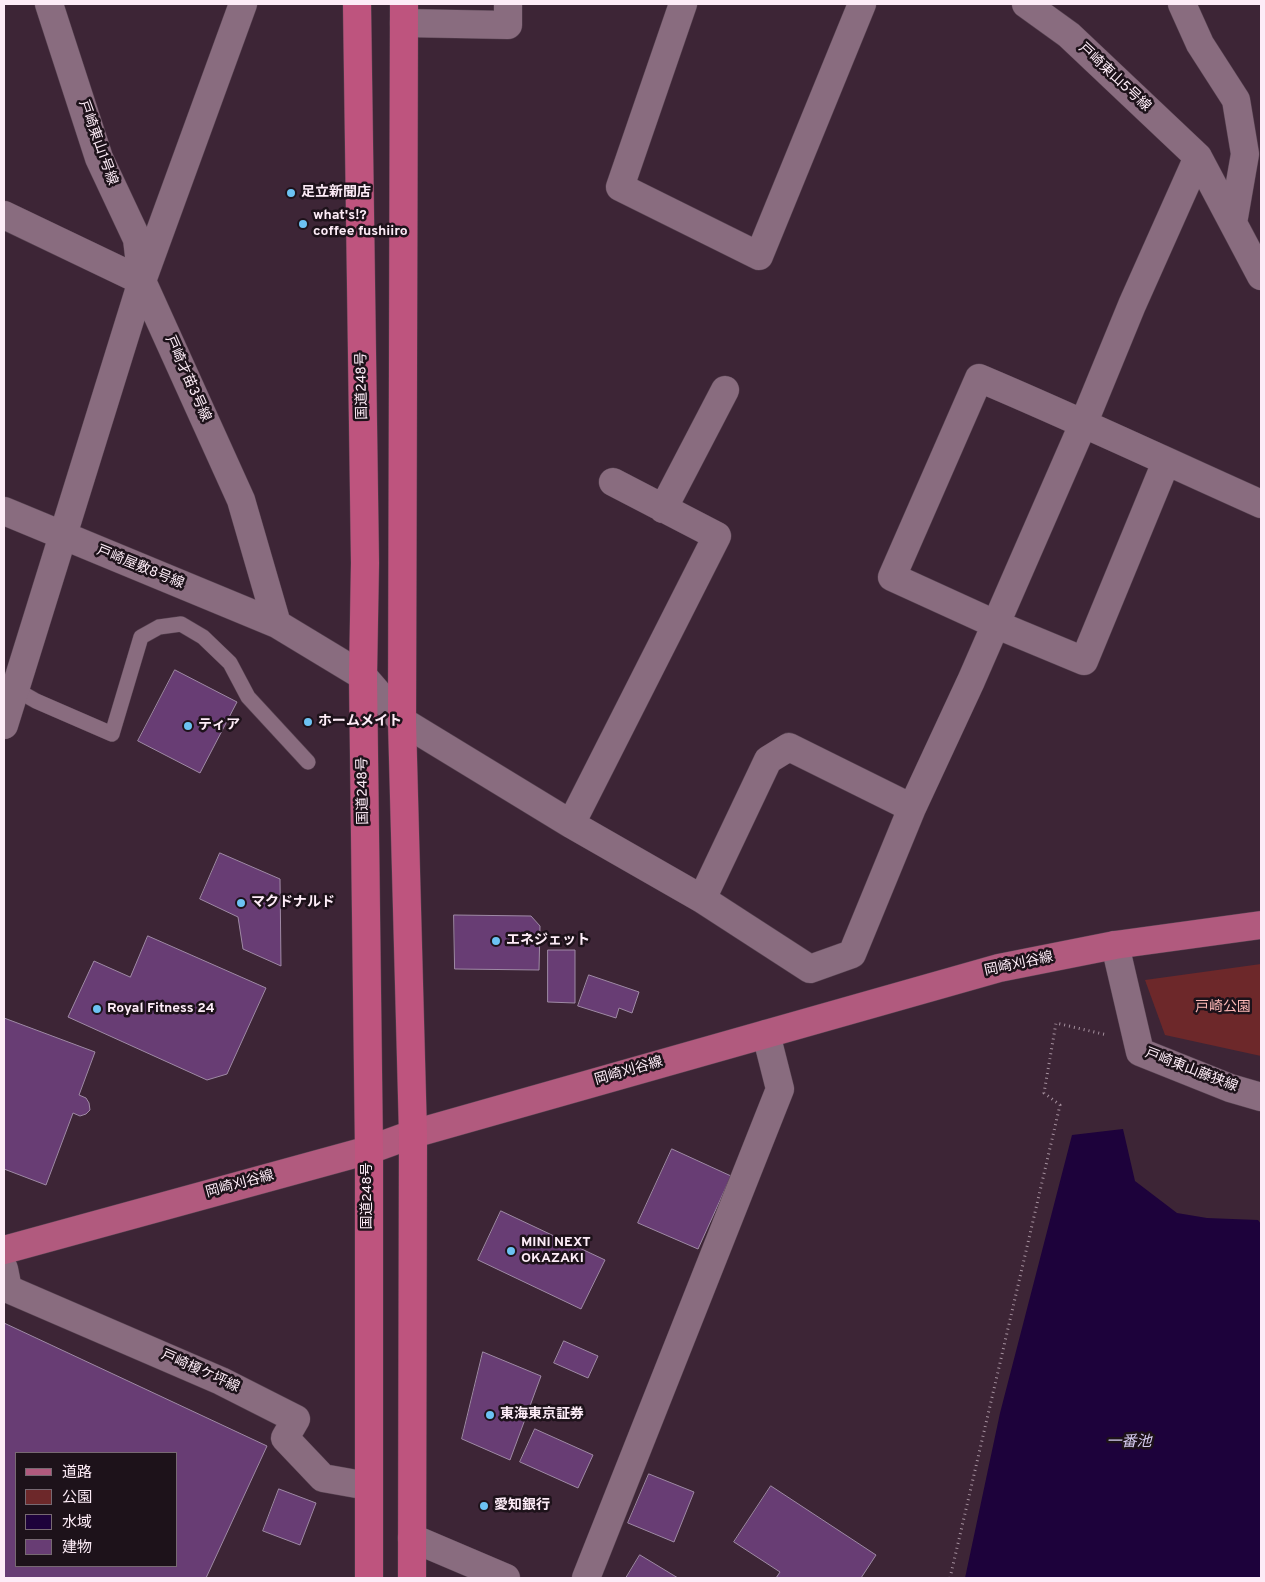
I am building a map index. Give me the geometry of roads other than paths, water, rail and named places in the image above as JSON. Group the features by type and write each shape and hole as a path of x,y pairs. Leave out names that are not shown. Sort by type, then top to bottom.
{"highway":[{"name":"国道248号","path":"357,4 366,563 363,676 368,1150 369,1578"},
{"path":"404,13 402,721 413,1134 412,1578"}],"main road":[{"name":"岡崎刈谷線","path":"4,1250 368,1150 413,1134 999,968 1115,945 1261,925"}],"street":[{"name":"戸崎東山1号線","path":"48,4 99,158 137,239 142,281"},
{"path":"4,725 9,686 62,536 142,281 242,4"},
{"path":"404,13 508,25 508,4"},
{"path":"683,4 620,187 759,256 862,4"},
{"name":"戸崎東山5号線","path":"1026,4 1069,35 1198,157 1233,223"},
{"path":"1182,4 1200,44 1236,100 1245,154 1233,223 1261,276"},
{"path":"702,899 768,760 789,747 912,808 1084,422 1132,305 1198,157"},
{"path":"4,215 142,281"},
{"name":"戸崎才苗3号線","path":"142,281 241,500 277,624"},
{"path":"1166,462 1084,661 892,578 979,378 1084,422 1166,462 1261,504"},
{"path":"664,509 725,390"},
{"path":"571,824 717,536 612,482"},
{"name":"戸崎屋敷8号線","path":"4,511 277,624 363,676 402,721 571,824 702,899 810,969 852,954 912,808"},
{"name":"戸崎東山藤狭線","path":"1115,945 1136,1042 1140,1052 1230,1088 1261,1097"},
{"path":"586,1578 780,1089 766,1034"},
{"name":"戸崎榎ケ坪線","path":"4,1269 8,1288 221,1381 296,1419 286,1438 323,1478 368,1486"},
{"path":"412,1538 506,1578"}],"lane":[{"path":"9,686 36,701 112,734 142,638 159,627 181,624 203,636 230,663 248,696 308,762"}],"water":[{"name":"一番池","path":"1123,1129 1135,1181 1177,1213 1207,1218 1258,1220 1261,1224 1261,1578 965,1578 1000,1413 1072,1135"}],"place":[{"name":"足立新聞店","path":"291,193"},
{"name":"what's!? coffee fushiiro","path":"303,224"},
{"name":"ホームメイト","path":"308,722"},
{"name":"ティア","path":"188,726"},
{"name":"マクドナルド","path":"241,903"},
{"name":"エネジェット","path":"496,941"},
{"name":"Royal Fitness 24","path":"97,1009"},
{"name":"MINI NEXT OKAZAKI","path":"511,1251"},
{"name":"東海東京証券","path":"490,1415"},
{"name":"愛知銀行","path":"484,1506"}],"park label":[{"name":"戸崎公園","path":"1223,1008"}]}
